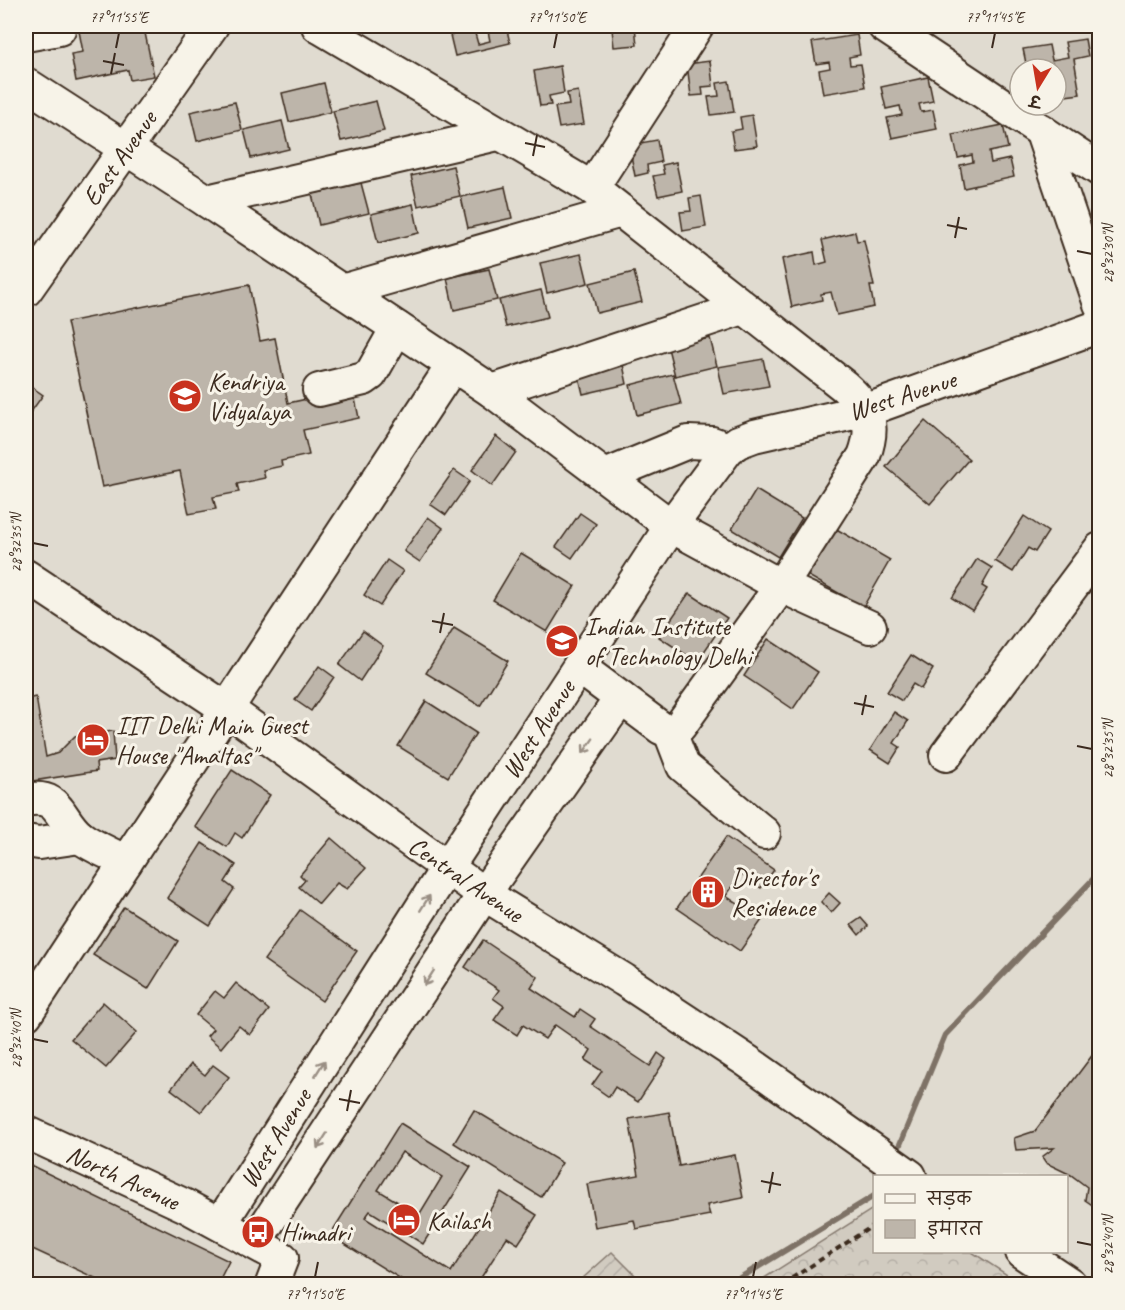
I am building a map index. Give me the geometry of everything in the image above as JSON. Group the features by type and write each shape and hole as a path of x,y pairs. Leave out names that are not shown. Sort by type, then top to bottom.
{"street":[{"name":"East Avenue","path":"26,290 212,26"},
{"path":"318,26 592,188 844,386 867,410 870,430 864,456 781,586 680,726 670,732"},
{"path":"592,188 697,26"},
{"path":"884,26 1100,170"},
{"path":"26,35 59,29"},
{"path":"26,84 207,201 492,391 671,526 781,586 870,627"},
{"path":"1041,130 1100,304"},
{"path":"207,201 498,134"},
{"path":"342,291 621,211"},
{"path":"492,391 743,308"},
{"name":"West Avenue","path":"221,1223 447,868 671,526 728,449 754,436 867,410 1100,326"},
{"path":"319,390 364,379 371,375 397,328"},
{"path":"26,1014 453,365"},
{"path":"605,476 688,442 712,443 728,449"},
{"path":"946,755 1100,549"},
{"name":"Central Avenue","path":"26,576 227,710 484,894 624,980 747,1061 898,1168"},
{"path":"579,668 661,728 670,732 683,766 764,833"},
{"name":"West Avenue","path":"255,1242 484,894 621,698"},
{"path":"26,800 36,798 51,802 80,837 126,862"},
{"path":"26,841 39,843 80,837"},
{"name":"North Avenue","path":"26,1132 221,1223 282,1258 272,1284"},
{"path":"1025,1253 1070,1284"}],"path":[{"path":"783,1284 873,1226"}],"shaded area":[{"name":"Indian Institute of Technology Delhi","path":"26,26 1099,26 1099,1284 26,1284"}],"green space":[{"path":"873,1209 873,1253 974,1253 1021,1284 755,1284"},
{"path":"612,1252 636,1276 627,1284 594,1284 583,1278"}],"building":[{"path":"78,26 155,26 156,31 145,33 154,76 130,80 128,70 76,81 71,54 83,52"},
{"path":"487,26 506,26 510,43 455,56 450,35 474,30 478,44 490,41"},
{"path":"635,26 637,45 614,47 612,29"},
{"path":"763,26 788,26 789,31 764,34"},
{"path":"857,35 860,55 849,57 850,65 861,64 865,87 823,94 819,70 830,68 829,62 816,64 812,42"},
{"path":"1085,39 1088,56 1074,59 1080,94 1068,96 1068,57 1065,42"},
{"path":"1049,45 1051,57 1025,57 1023,49"},
{"path":"710,61 713,86 702,87 703,95 691,96 687,64"},
{"path":"560,66 564,93 549,96 551,105 540,106 534,71"},
{"path":"928,77 933,101 919,104 921,112 933,110 937,129 892,138 887,118 902,115 900,106 886,109 881,87"},
{"path":"729,81 734,112 711,115 708,97 719,96 717,83"},
{"path":"324,83 331,112 289,122 282,93"},
{"path":"578,91 584,124 559,128 555,107 569,105 567,93"},
{"path":"376,101 384,131 341,141 333,111"},
{"path":"235,102 242,130 197,141 190,112"},
{"path":"752,115 757,146 734,149 731,131 742,129 740,117"},
{"path":"282,121 289,149 251,158 244,130"},
{"path":"1003,125 1008,148 989,152 991,163 1010,159 1014,177 964,188 960,165 973,162 972,155 958,158 953,135"},
{"path":"657,140 661,162 647,165 648,173 635,176 629,145"},
{"path":"676,162 682,191 658,196 653,176 664,174 662,165"},
{"path":"453,166 460,196 418,206 411,176"},
{"path":"361,183 369,213 319,225 312,194"},
{"path":"505,187 512,218 468,228 461,197"},
{"path":"701,196 706,227 683,231 680,212 691,211 689,198"},
{"path":"413,204 419,233 378,243 371,214"},
{"path":"855,232 857,241 864,240 874,286 870,286 874,307 837,315 831,292 821,294 822,300 792,307 782,259 814,252 816,265 827,262 822,240"},
{"path":"581,254 588,283 547,293 540,263"},
{"path":"489,269 497,300 454,310 447,278"},
{"path":"634,272 642,302 597,313 590,283"},
{"name":"Kendriya Vidyalaya","path":"249,285 260,341 275,338 288,403 353,389 359,418 303,430 309,455 281,461 282,466 263,470 265,478 237,484 239,492 213,497 216,509 189,514 180,471 102,487 67,322"},
{"path":"541,290 548,317 506,327 499,300"},
{"path":"710,338 717,366 675,376 668,348"},
{"path":"621,355 627,384 583,394 576,365"},
{"path":"763,359 769,386 724,394 718,367"},
{"path":"673,374 681,404 637,415 630,385"},
{"path":"26,383 43,395 26,419"},
{"path":"925,421 969,459 930,504 886,467"},
{"path":"496,436 516,452 492,486 472,470"},
{"path":"454,470 470,481 446,515 430,504"},
{"path":"756,490 802,518 778,557 732,529"},
{"path":"580,513 596,524 572,558 556,547"},
{"path":"1024,516 1048,532 1035,552 1028,548 1013,572 995,561"},
{"path":"428,517 443,528 420,562 404,551"},
{"path":"833,527 890,560 863,607 805,574"},
{"path":"521,553 575,586 547,632 493,600"},
{"path":"977,559 992,568 982,586 987,589 973,611 952,598"},
{"path":"387,560 403,571 380,606 364,595"},
{"path":"689,593 727,618 697,662 659,637"},
{"path":"454,628 508,661 480,706 426,673"},
{"path":"363,631 383,646 360,681 339,665"},
{"path":"768,639 818,672 793,709 744,676"},
{"path":"911,655 933,669 921,689 913,684 902,701 887,692"},
{"path":"319,666 334,677 311,711 295,700"},
{"name":"IIT Delhi Main Guest House \"Amaltas\"","path":"36,697 46,757 58,753 75,736 113,731 115,760 96,763 97,771 26,782 26,699"},
{"path":"426,701 476,733 448,777 398,746"},
{"path":"894,712 908,721 894,743 900,747 890,763 870,750"},
{"path":"232,770 270,795 242,838 235,833 227,847 195,827"},
{"name":"Director's Residence","path":"726,837 774,870 761,888 741,874 726,896 762,920 740,951 677,908"},
{"path":"331,838 366,868 347,889 337,883 319,904 299,887 305,880 300,875"},
{"path":"202,843 236,865 225,882 234,889 210,926 167,898"},
{"path":"829,893 840,903 831,913 821,902"},
{"path":"124,907 178,941 148,989 93,955"},
{"path":"300,910 357,951 322,1001 264,960"},
{"path":"861,918 868,926 859,935 851,925"},
{"path":"483,940 538,977 531,988 575,1017 580,1009 595,1019 590,1026 650,1066 658,1053 666,1059 638,1102 615,1087 609,1097 592,1085 602,1071 585,1060 591,1050 555,1025 545,1039 523,1025 517,1035 494,1020 504,1006 493,998 499,990 465,967"},
{"path":"236,983 269,1010 250,1035 239,1026 221,1048 207,1036 213,1029 196,1015 215,991 224,998"},
{"path":"103,1002 137,1032 106,1068 71,1039"},
{"path":"1100,1045 1100,1210 1085,1200 1087,1187 1071,1175 1046,1163 1042,1157 1054,1148 1016,1150 1014,1138 1035,1131"},
{"path":"191,1064 205,1075 213,1065 229,1077 201,1112 171,1089"},
{"path":"474,1110 562,1163 541,1197 454,1143"},
{"path":"669,1112 679,1166 735,1155 743,1198 707,1205 710,1215 636,1229 634,1220 595,1227 587,1184 639,1175 629,1119"},
{"path":"400,1123 471,1167 423,1244 370,1211 365,1218 451,1272 501,1192 537,1215 518,1244 507,1237 477,1284 409,1284 330,1235","holes":["402,1152 442,1177 419,1215 378,1190"]},
{"path":"26,1163 229,1261 218,1283 222,1284 108,1284 26,1246"}],"waterway":[{"path":"896,1154 945,1035 1100,872"},
{"path":"730,1284 873,1197"}],"place":[{"name":"Kendriya Vidyalaya","path":"185,396"},
{"name":"Indian Institute of Technology Delhi","path":"562,641"},
{"name":"IIT Delhi Main Guest House \"Amaltas\"","path":"93,740"},
{"name":"Director's Residence","path":"708,892"},
{"name":"Kailash","path":"404,1220"},
{"name":"Himadri","path":"258,1232"}]}
